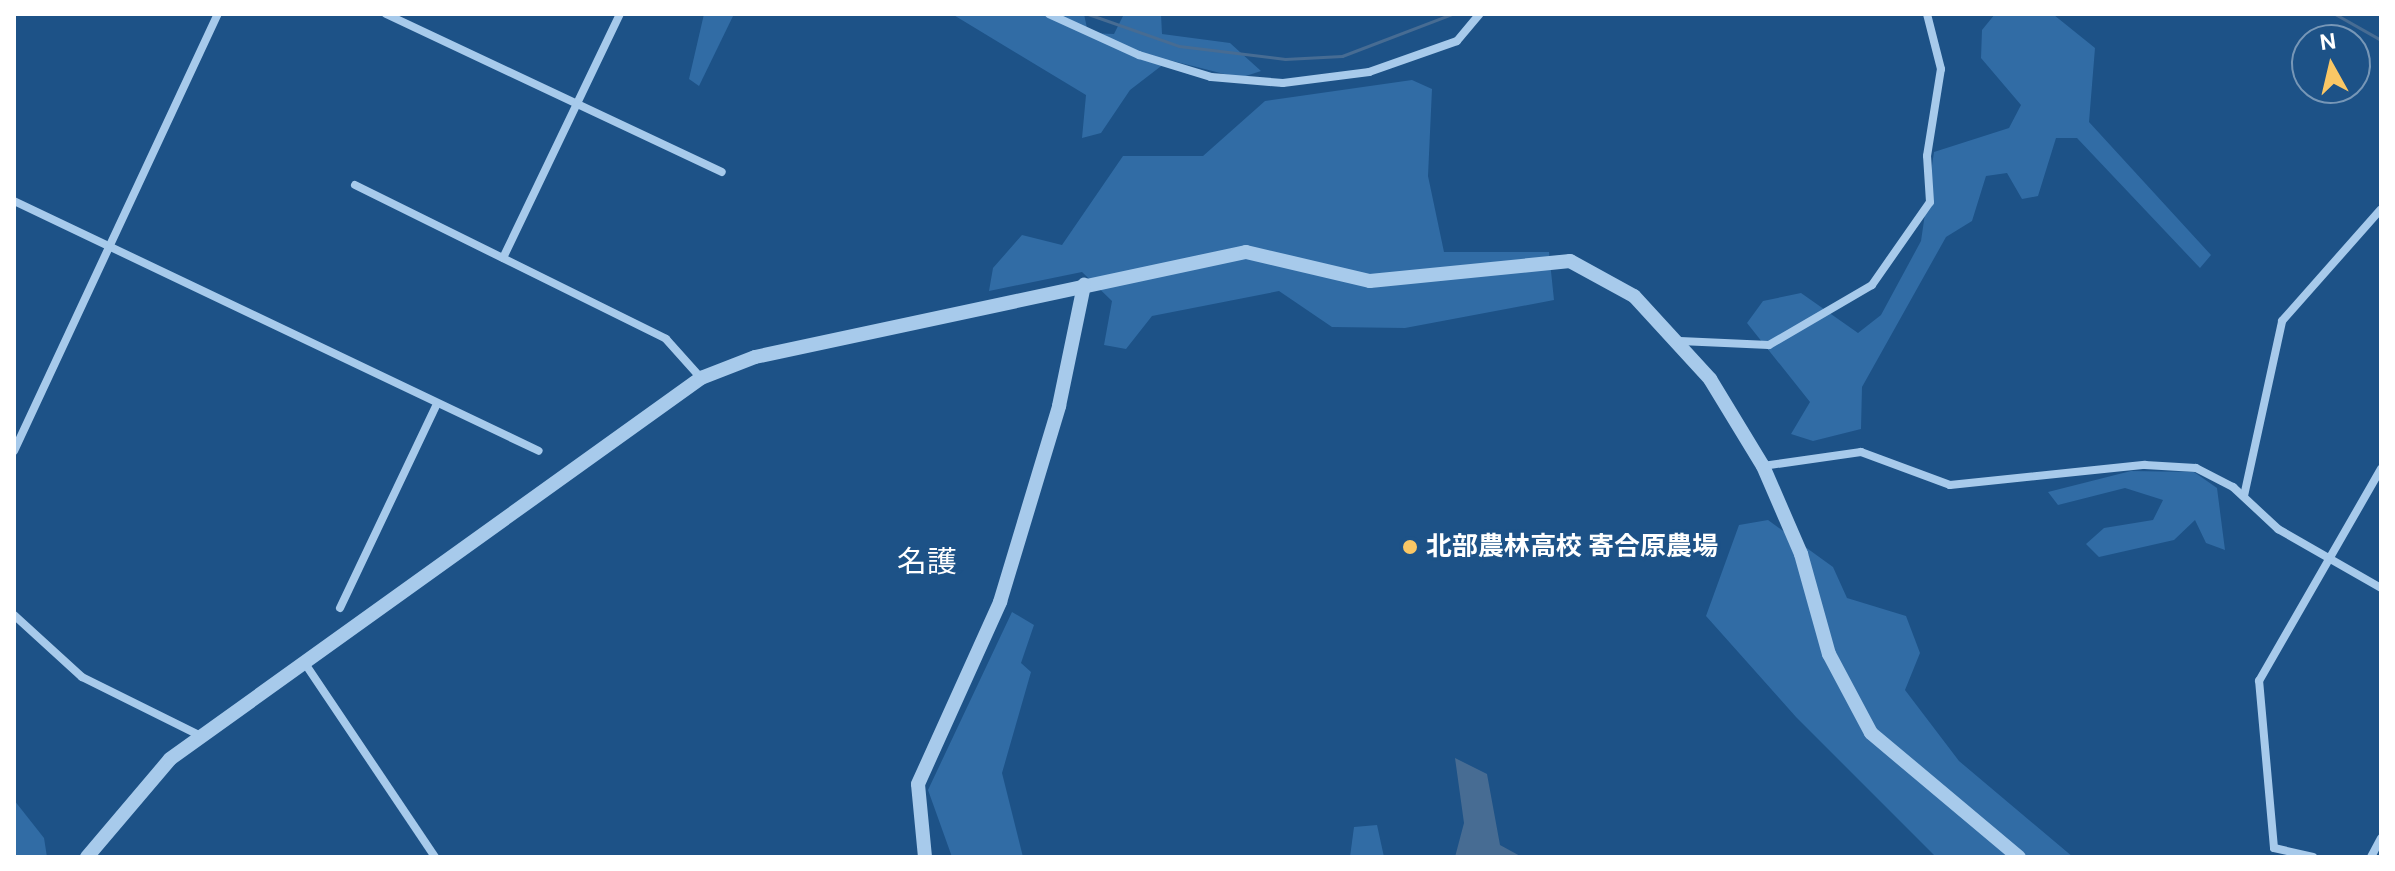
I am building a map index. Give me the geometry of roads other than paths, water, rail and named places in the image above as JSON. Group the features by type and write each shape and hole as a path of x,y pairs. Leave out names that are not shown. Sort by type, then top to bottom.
{"street":[{"path":"14,451 218,14"},
{"path":"386,14 722,172"},
{"path":"503,258 620,14"},
{"path":"1049,14 1139,55 1211,77 1283,83 1369,72 1457,41 1480,14"},
{"path":"1680,341 1769,345 1805,329 1872,285 1916,228 1930,202 1927,156 1941,69 1927,14"},
{"path":"355,185 666,339 701,378"},
{"path":"14,201 539,451"},
{"path":"2244,496 2282,321 2381,209"},
{"path":"87,857 170,759 306,665 701,378 755,357 1246,252 1370,281 1570,261 1634,296 1680,341 1763,466 1801,554 1829,654 1871,733 2019,857"},
{"path":"925,857 916,802 921,773 1009,576 1059,406 1084,285"},
{"path":"340,608 437,404"},
{"path":"1763,466 1861,452 1938,483 1995,485 2176,465 2220,478 2278,529 2327,560 2381,588"},
{"path":"2313,857 2274,848 2259,681 2381,469"},
{"path":"14,615 82,677 201,736"},
{"path":"306,665 435,857"},
{"path":"2371,857 2381,838"}],"waterway":[{"path":"1088,14 1179,46 1285,59 1342,56 1452,14"},
{"path":"2335,14 2381,40"}],"place":[{"name":"北部農林高校 寄合原農場","path":"1410,547"}],"district":[{"name":"名護","path":"927,562"}]}
